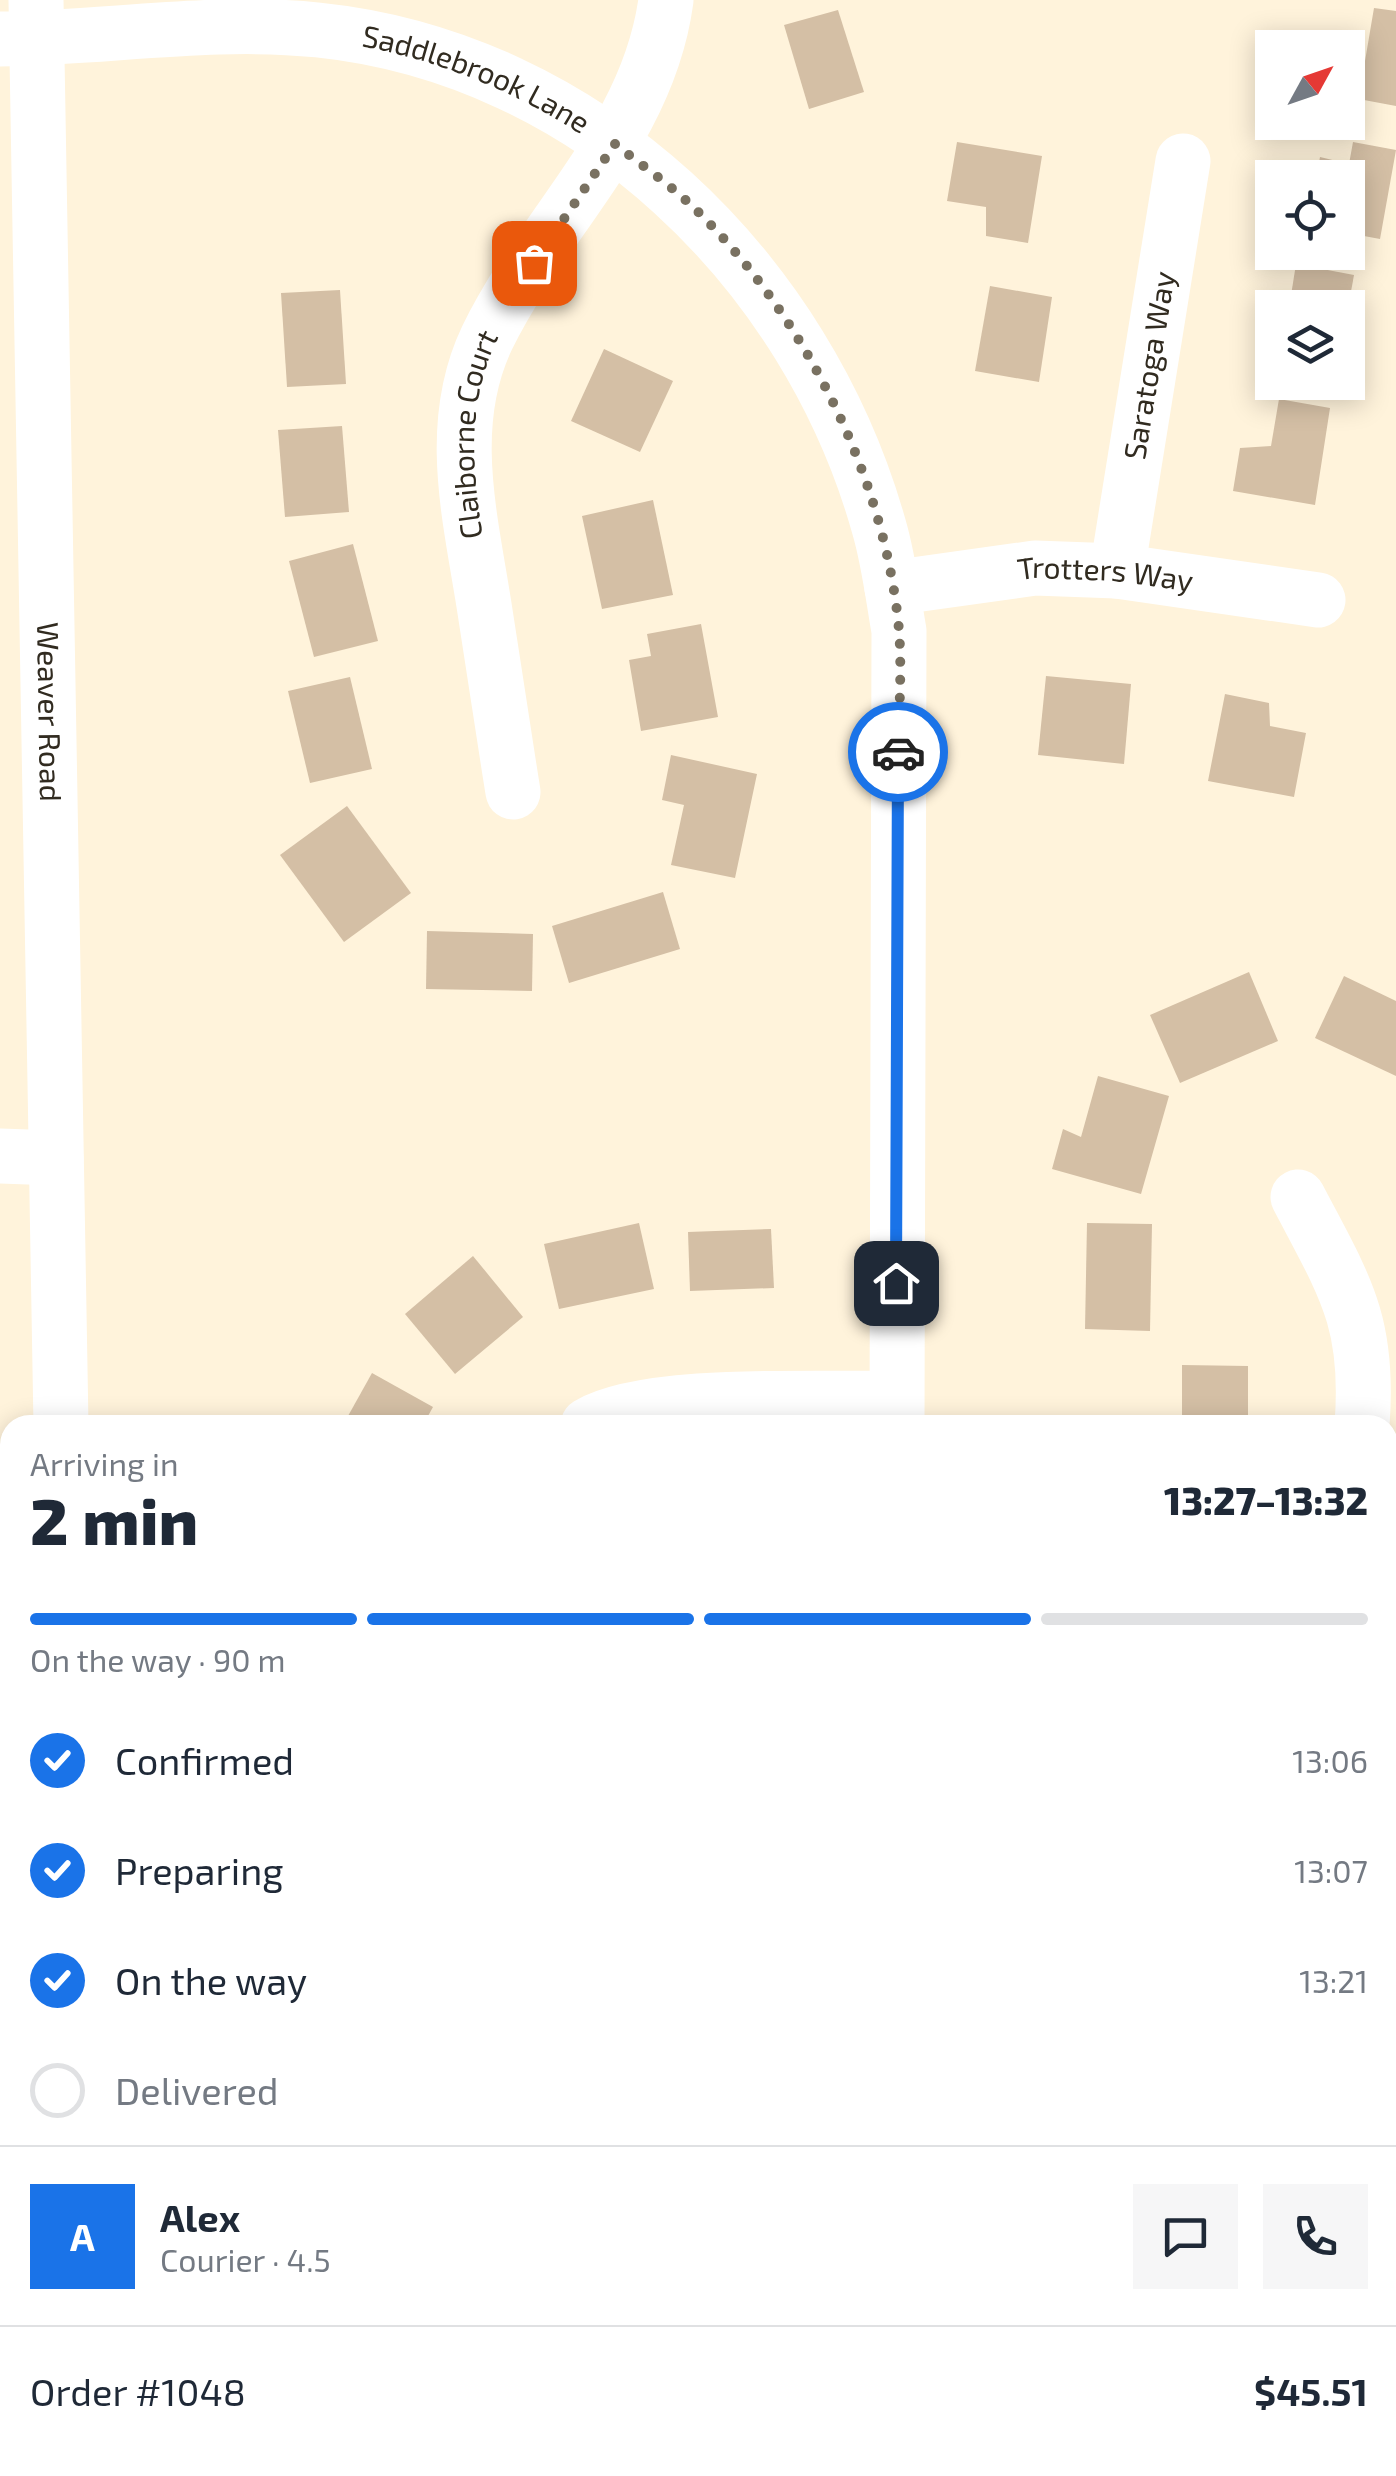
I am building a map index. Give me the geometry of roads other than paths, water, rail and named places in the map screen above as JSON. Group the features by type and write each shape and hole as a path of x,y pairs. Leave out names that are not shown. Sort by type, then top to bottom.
{"street":[{"name":"Claiborne Court","path":"513,792 464,475 467,397 496,322 615,144 661,38 666,0"},
{"name":"Saddlebrook Lane","path":"24,26 260,27 374,38 442,56 507,82 615,144 692,206 737,256 810,362 861,472 880,528 899,631 896,1412"},
{"name":"Weaver Road","path":"24,26 60,1415"},
{"name":"Saratoga Way","path":"1117,571 1184,162"},
{"name":"Trotters Way","path":"892,588 1035,568 1117,571 1318,600"},
{"path":"0,1156 56,1158"},
{"path":"1298,1197 1349,1296 1361,1334 1362,1415"},
{"path":"605,1415 664,1404 896,1412"}]}
